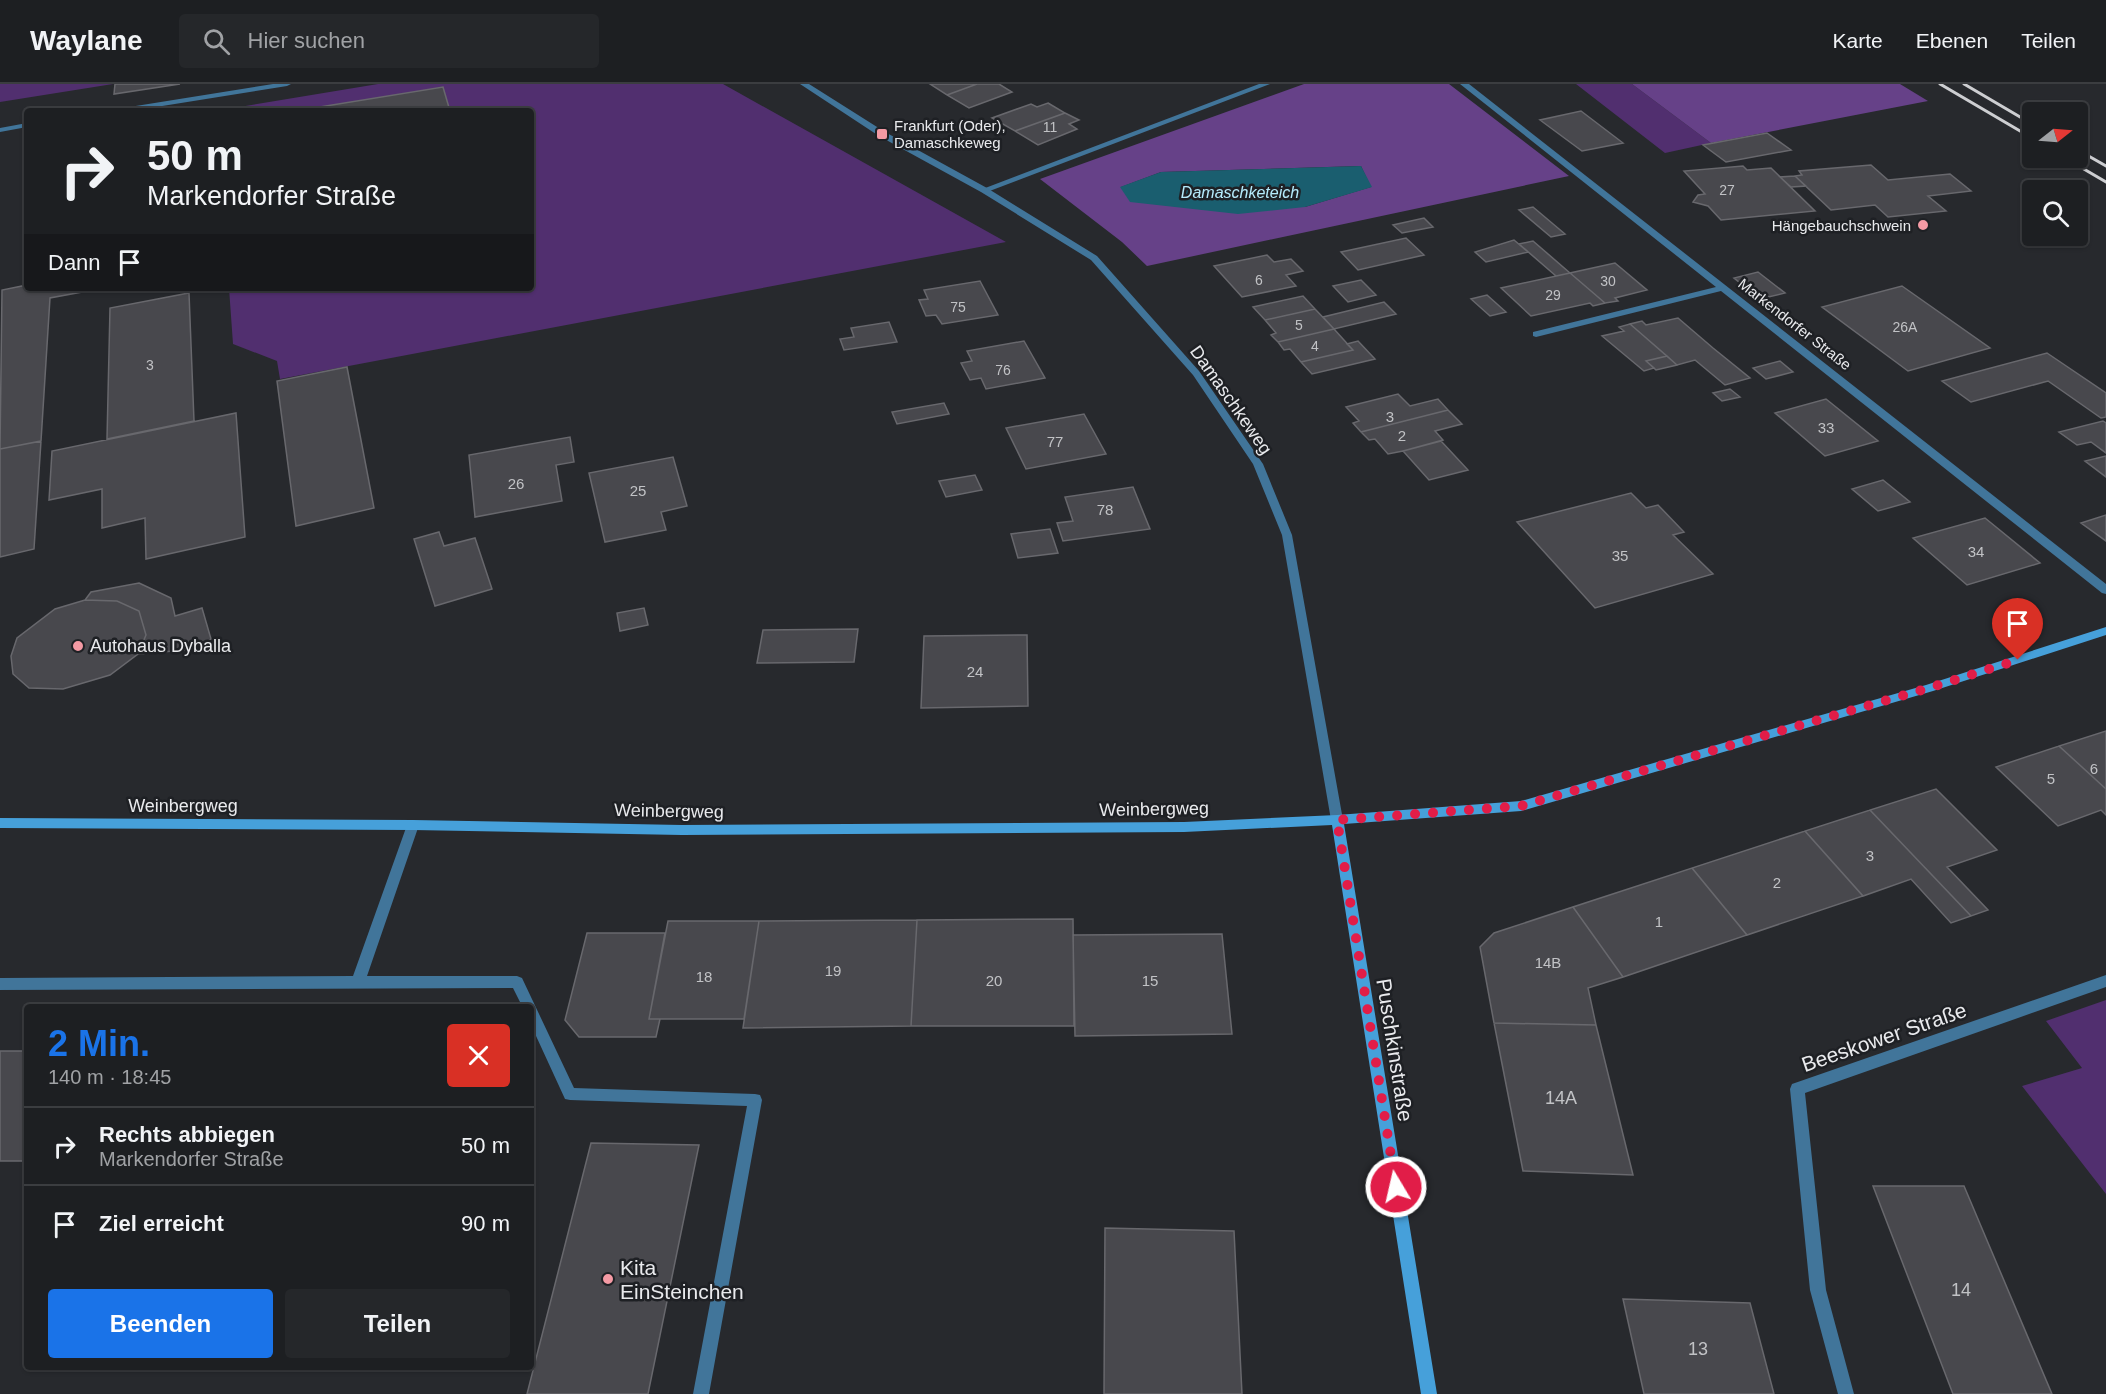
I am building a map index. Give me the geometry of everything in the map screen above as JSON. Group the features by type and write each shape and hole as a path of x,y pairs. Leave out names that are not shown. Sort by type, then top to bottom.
{"street":[{"path":"136,108 287,84"},
{"name":"Damaschkeweg","path":"804,84 882,134 984,190 1094,258 1196,373 1258,464 1287,535 1337,820"},
{"path":"984,190 1266,84"},
{"name":"Markendorfer Straße","path":"1464,84 2106,590"},
{"path":"0,130 24,126"},
{"path":"1536,334 1722,288"},
{"path":"1337,820 1521,806 1929,688 2106,631"},
{"name":"Weinbergweg","path":"0,823 413,825 682,830 1148,828 1337,820"},
{"name":"Puschkinstraße","path":"1337,820 1429,1394"},
{"path":"358,981 413,825"},
{"name":"Beeskower Straße","path":"1846,1394 1818,1290 1797,1089 2106,981"},
{"path":"0,984 518,982 528,1004"},
{"path":"534,1018 570,1094 755,1100 701,1394"}],"shaded area":[{"path":"0,84 113,84 0,102"},
{"path":"378,84 723,84 1006,242 280,379 277,361 233,344 229,291 534,291 534,108 233,108"},
{"path":"1304,84 1449,84 1569,176 1147,266 1122,242 1040,179","holes":["1361,166 1371,187 1305,207 1121,187 1161,172"]},
{"path":"1576,84 1632,84 1711,143 1665,153"},
{"path":"1632,84 1900,84 1928,101 1711,143"},
{"path":"2106,1000 2106,1194 2022,1086 2082,1068 2046,1021"}],"water":[{"name":"Damaschketeich","path":"1361,166 1372,187 1305,207 1238,214 1130,202 1120,187 1161,172"}],"building":[{"path":"115,84 180,84 114,94"},
{"path":"930,84 977,84 947,95"},
{"path":"977,84 999,84 1012,92 969,108 947,95"},
{"path":"443,87 449,108 314,108"},
{"path":"1048,103 1065,113 1015,131 992,118 1031,104 1037,107"},
{"path":"1581,111 1623,143 1582,151 1540,120"},
{"path":"1065,113 1079,120 1069,124 1077,129 1038,145 1015,131"},
{"path":"1767,133 1791,150 1726,162 1703,145"},
{"path":"1871,165 1888,180 1950,174 1971,191 1928,196 1946,211 1888,217 1875,205 1831,210 1795,176 1802,175 1799,171"},
{"path":"1743,166 1747,170 1771,168 1815,211 1721,220 1708,206 1693,202 1698,195 1705,194 1684,171"},
{"path":"1795,176 1806,186 1791,187 1780,177"},
{"path":"1533,207 1565,234 1551,237 1519,210"},
{"path":"1424,218 1433,227 1402,233 1393,225"},
{"path":"1406,238 1424,255 1358,270 1341,252"},
{"path":"1514,240 1528,252 1486,262 1475,252"},
{"path":"1533,241 1570,273 1556,276 1519,244"},
{"path":"1267,255 1274,262 1291,259 1303,271 1286,275 1296,286 1242,297 1214,266"},
{"path":"1615,263 1647,290 1615,298 1618,301 1605,303 1570,273"},
{"path":"1758,272 1785,293 1760,299 1734,278"},
{"path":"1570,273 1605,303 1593,306 1590,303 1531,316 1501,288"},
{"path":"1361,280 1376,295 1348,302 1333,286"},
{"path":"980,281 998,315 942,324 936,315 926,316 919,300 928,299 924,290"},
{"path":"24,286 24,291 88,291 50,298 41,441 0,449 2,290"},
{"path":"1902,286 1990,348 1908,371 1822,307"},
{"path":"189,293 194,421 107,439 110,308"},
{"path":"1487,295 1506,312 1490,316 1471,299"},
{"path":"1303,296 1315,309 1265,320 1253,307"},
{"path":"1384,302 1396,314 1334,329 1323,317"},
{"path":"1315,309 1334,329 1278,342 1271,335 1276,333 1265,320"},
{"path":"1678,318 1750,378 1725,385 1695,360 1677,365 1630,324 1642,321 1646,325"},
{"path":"889,322 897,342 844,350 840,339 854,337 851,328"},
{"path":"1630,324 1667,356 1646,361 1654,368 1644,371 1602,336 1624,331 1619,327"},
{"path":"1334,329 1353,350 1301,362 1290,349 1284,350 1278,342"},
{"path":"1024,341 1045,378 986,389 981,378 970,380 961,363 972,361 967,351"},
{"path":"1358,341 1375,359 1312,374 1301,362 1353,350 1347,344"},
{"path":"2047,353 2106,393 2106,417 2101,418 2048,381 1971,402 1942,381"},
{"path":"1667,356 1677,365 1656,370 1646,361"},
{"path":"1780,361 1793,372 1766,379 1753,368"},
{"path":"347,367 374,508 296,526 277,381"},
{"path":"1730,389 1740,397 1722,401 1713,393"},
{"path":"1398,394 1410,406 1438,399 1448,410 1361,432 1353,423 1359,421 1346,407"},
{"path":"1826,399 1878,441 1825,456 1775,413"},
{"path":"944,403 949,414 897,424 892,412"},
{"path":"1448,410 1462,424 1435,431 1443,440 1403,451 1388,454 1375,439 1369,440 1361,432"},
{"path":"236,413 245,537 146,559 145,518 102,528 102,489 49,500 52,451"},
{"path":"1084,414 1106,454 1026,469 1006,428"},
{"path":"2103,421 2106,423 2106,453 2091,442 2077,445 2059,432"},
{"path":"570,437 574,462 556,465 562,501 475,517 469,455"},
{"path":"41,441 34,549 0,557 0,449"},
{"path":"1441,441 1468,470 1429,480 1403,451"},
{"path":"2106,456 2106,477 2085,461"},
{"path":"673,457 687,506 661,512 666,530 605,542 589,473"},
{"path":"975,475 982,490 946,497 939,481"},
{"path":"1883,480 1910,502 1878,511 1852,489"},
{"path":"1133,487 1150,529 1063,541 1057,523 1073,521 1065,497"},
{"path":"1631,493 1646,508 1658,505 1684,532 1673,535 1713,574 1595,608 1517,522"},
{"path":"2106,515 2106,541 2081,523"},
{"path":"1985,518 2040,563 1967,585 1913,538"},
{"path":"1050,529 1058,553 1018,558 1011,534"},
{"path":"439,532 444,546 475,538 492,589 435,606 414,539"},
{"path":"139,583 171,598 175,616 202,608 211,639 198,649 138,654 146,635 139,611 117,601 85,600 91,592"},
{"name":"Autohaus Dyballa","path":"85,600 117,601 139,611 146,635 138,654 110,675 63,689 29,688 13,674 11,656 17,638 55,609"},
{"path":"644,608 648,625 620,631 617,613"},
{"path":"858,629 854,662 757,663 763,630"},
{"path":"1027,635 1028,706 921,708 924,636"},
{"path":"2106,731 2106,789 2059,746"},
{"path":"2059,746 2106,789 2106,815 2101,810 2058,826 1996,767"},
{"path":"1936,789 1997,850 1947,867 1988,910 1971,916 1870,810"},
{"path":"1870,810 1971,916 1951,923 1911,879 1863,896 1805,831"},
{"path":"1805,831 1863,896 1747,935 1692,868"},
{"path":"1692,868 1747,935 1623,977 1573,907"},
{"path":"1573,907 1623,977 1588,988 1596,1025 1494,1023 1480,947 1494,933"},
{"path":"1073,919 1074,1026 911,1026 917,920"},
{"path":"917,920 911,1026 743,1028 759,921"},
{"path":"668,921 759,921 744,1019 649,1019"},
{"path":"587,933 665,933 649,1019 660,1019 656,1037 579,1037 565,1020"},
{"path":"1222,934 1232,1034 1075,1036 1073,935"},
{"path":"1494,1023 1596,1025 1633,1175 1523,1171"},
{"path":"0,1051 24,1051 24,1161 0,1161"},
{"name":"Kita EinSteinchen","path":"591,1143 699,1145 648,1394 527,1394"},
{"path":"1873,1186 1964,1186 2052,1394 1953,1394"},
{"path":"1105,1228 1234,1231 1242,1394 1104,1394"},
{"path":"1623,1299 1750,1303 1774,1394 1644,1394"}],"railway":[{"path":"1940,84 2022,132"},
{"path":"1964,84 2022,118"},
{"path":"2088,156 2106,166"},
{"path":"2082,168 2106,182"}],"place":[{"name":"Frankfurt (Oder), Damaschkeweg","path":"882,134"},
{"name":"Hängebauchschwein","path":"1923,225"},
{"name":"Autohaus Dyballa","path":"78,646"},
{"name":"Kita EinSteinchen","path":"608,1279"}],"route":[{"path":"1396,1187 1337,820 1521,806 2018,660"}]}
